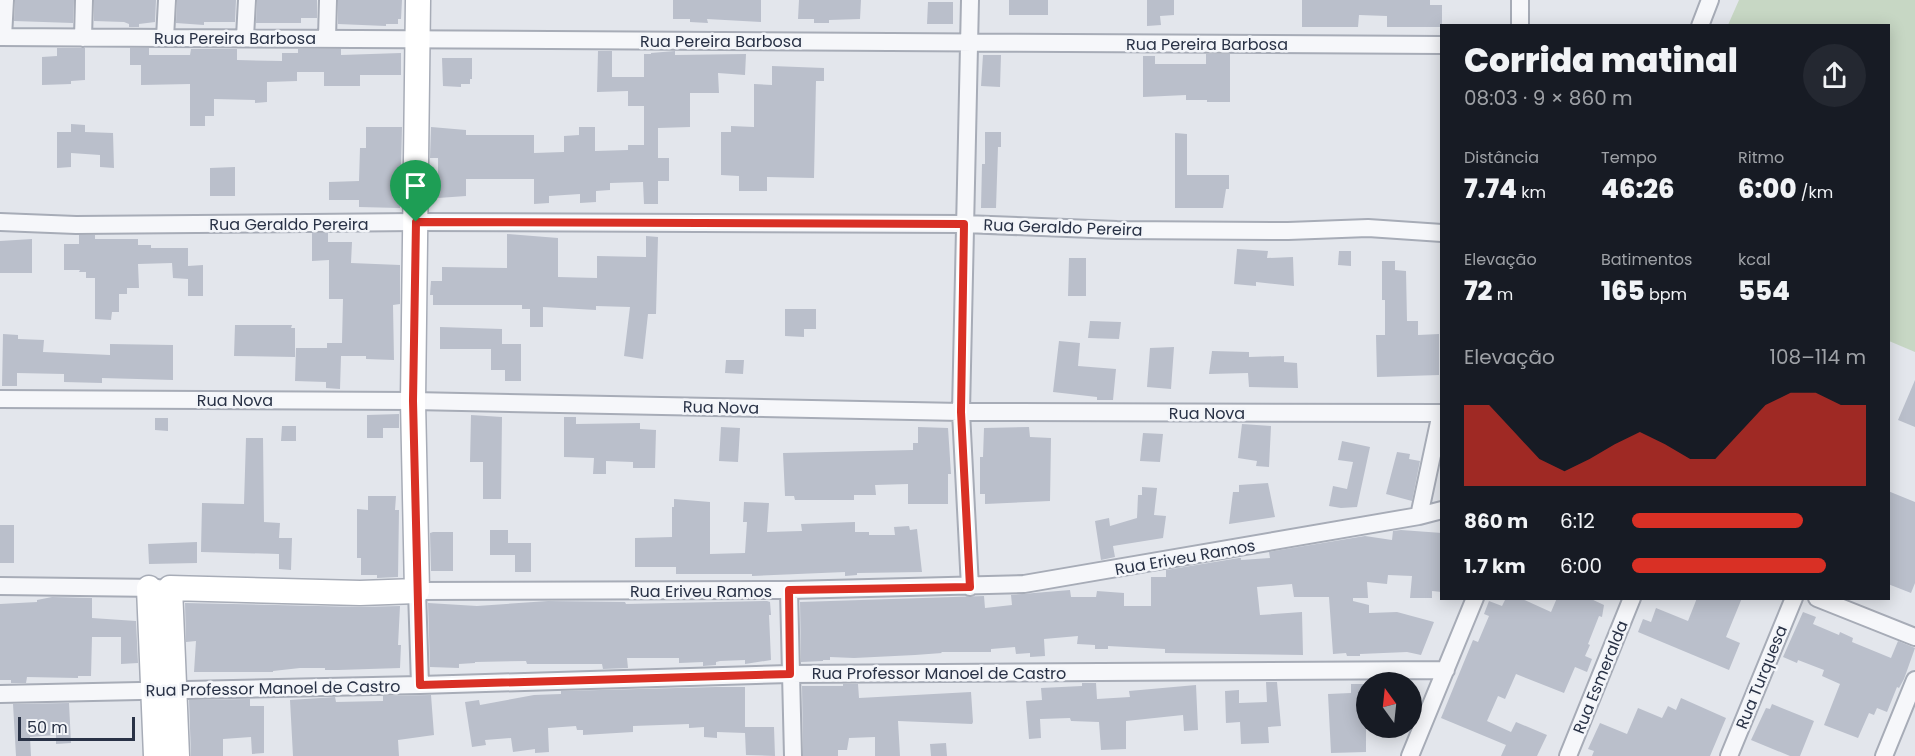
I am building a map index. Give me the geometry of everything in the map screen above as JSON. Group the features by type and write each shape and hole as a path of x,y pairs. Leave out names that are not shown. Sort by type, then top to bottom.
{"street":[{"path":"2,37 5,0"},
{"path":"83,38 84,0"},
{"path":"165,38 167,0"},
{"path":"244,37 247,0"},
{"path":"327,38 328,0"},
{"path":"418,0 413,401 420,685"},
{"path":"970,0 961,412 970,587"},
{"path":"1520,0 1520,24"},
{"path":"1701,24 1710,0"},
{"name":"Rua Pereira Barbosa","path":"2,37 1440,45"},
{"name":"Rua Geraldo Pereira","path":"0,222 76,225 416,222 964,224 1128,230 1288,231 1368,228 1440,233"},
{"name":"Rua Nova","path":"0,399 413,401 961,412 1440,413"},
{"path":"1419,516 1440,418"},
{"name":"Rua Eriveu Ramos","path":"0,586 360,593 970,587 1050,580 1440,511"},
{"path":"156,756 163,691 160,588"},
{"path":"789,590 793,756"},
{"path":"1410,756 1473,600"},
{"name":"Rua Esmeralda","path":"1568,756 1631,600"},
{"name":"Rua Turquesa","path":"1729,756 1793,600"},
{"path":"1821,600 1915,637"},
{"name":"Rua Professor Manoel de Castro","path":"0,694 790,674 1446,670"},
{"path":"1884,756 1915,680"},
{"path":"163,691 177,756"}],"green space":[{"path":"1739,0 1915,0 1915,352 1890,341 1890,24 1728,24"}],"building":[{"path":"15,0 74,0 73,23 14,21"},
{"path":"94,0 156,0 155,22 139,24 139,27 129,27 129,24 124,22 94,21"},
{"path":"177,0 236,0 235,22 204,22 204,25 176,23"},
{"path":"257,0 317,0 317,18 301,18 301,23 256,23"},
{"path":"338,0 402,0 401,19 398,19 398,24 386,24 386,26 338,24"},
{"path":"673,0 761,0 761,22 707,19 708,23 690,22 690,19 673,19"},
{"path":"799,0 861,0 860,19 814,23 814,19 798,19"},
{"path":"1009,0 1048,0 1048,15 1009,15"},
{"path":"1147,0 1174,0 1174,15 1160,16 1161,25 1147,26"},
{"path":"1302,0 1430,0 1430,5 1442,5 1440,27 1387,27 1387,16 1359,15 1358,27 1302,27"},
{"path":"928,2 953,2 953,24 927,24"},
{"path":"57,48 85,48 85,80 71,81 71,84 42,85 42,57 57,56"},
{"path":"130,48 149,48 149,55 190,55 191,49 237,49 237,60 282,61 282,53 298,53 298,49 341,49 341,55 401,53 401,75 360,75 360,86 324,86 324,72 297,72 297,81 267,82 267,102 214,99 214,116 205,116 205,126 190,126 190,84 141,85 141,65 130,65"},
{"path":"598,51 612,51 612,77 644,77 644,54 675,51 675,55 746,54 745,75 718,73 719,93 690,93 690,127 658,128 658,158 669,158 669,181 658,181 658,204 644,204 643,182 610,183 610,190 596,191 596,202 580,203 580,194 549,196 549,203 534,204 534,179 466,179 466,196 438,198 438,158 430,158 431,127 466,130 466,135 534,135 534,153 564,152 564,136 579,135 579,127 595,127 595,151 628,150 628,145 644,145 644,106 628,106 628,91 597,92"},
{"path":"1206,54 1230,54 1230,102 1186,100 1186,95 1143,97 1143,56 1155,56 1155,64 1206,64"},
{"path":"983,55 1001,55 1000,87 981,86"},
{"path":"442,58 472,58 470,84 461,84 461,87 443,86"},
{"path":"772,66 824,68 824,81 816,81 814,178 767,177 767,191 739,191 739,176 721,175 721,132 731,132 731,126 754,127 754,84 772,85"},
{"path":"71,124 85,125 85,132 113,133 114,168 100,167 100,155 71,153 71,167 57,168 57,132 71,132"},
{"path":"366,127 402,127 400,208 359,207 359,200 329,200 329,182 359,181 360,148 366,148"},
{"path":"985,132 1001,132 1001,147 998,147 996,208 981,208"},
{"path":"1175,133 1187,134 1187,175 1229,175 1229,189 1226,189 1223,208 1175,208"},
{"path":"235,167 235,196 210,196 210,168"},
{"path":"312,233 328,233 328,242 352,242 351,263 400,265 400,304 393,305 394,360 366,359 366,356 341,356 340,389 326,388 326,382 295,381 296,348 327,348 327,343 342,343 343,299 329,299 329,260 312,261"},
{"path":"507,234 558,238 558,277 597,278 597,256 646,257 646,236 658,237 656,314 648,314 643,359 624,356 630,307 596,306 596,310 543,307 543,327 530,327 530,309 522,309 522,305 433,305 433,295 430,295 431,281 442,281 442,267 507,268"},
{"path":"79,235 95,235 95,239 138,239 138,245 151,245 151,248 188,248 188,266 203,265 203,296 188,296 188,279 173,278 172,263 138,264 139,288 127,288 127,294 119,294 119,312 112,312 111,320 95,319 95,278 86,278 86,272 79,272 80,270 64,270 64,244 79,244"},
{"path":"32,239 32,273 0,273 0,241"},
{"path":"1237,249 1268,251 1267,258 1293,257 1294,286 1256,282 1256,286 1234,284"},
{"path":"1339,251 1351,251 1351,266 1338,265"},
{"path":"1069,258 1086,258 1086,296 1068,296"},
{"path":"1382,261 1395,261 1395,270 1406,271 1407,321 1418,321 1418,335 1439,334 1439,375 1377,377 1376,335 1385,335"},
{"path":"785,309 816,309 816,329 804,329 804,337 785,336"},
{"path":"1090,321 1121,322 1119,339 1088,338"},
{"path":"235,325 292,325 291,328 295,328 295,357 234,356"},
{"path":"440,327 502,329 502,344 521,344 521,381 505,381 505,370 491,370 491,349 440,349"},
{"path":"3,334 18,335 18,339 44,340 43,352 110,355 110,344 173,345 173,380 102,378 102,383 64,382 64,374 17,373 17,386 2,386"},
{"path":"1059,341 1080,343 1078,366 1116,369 1113,400 1097,400 1097,397 1053,392"},
{"path":"1174,347 1171,389 1147,387 1150,348"},
{"path":"1212,351 1249,352 1249,357 1284,356 1284,362 1297,363 1298,388 1249,387 1248,373 1209,374"},
{"path":"726,360 744,360 743,374 725,373"},
{"path":"1915,380 1915,427 1898,420"},
{"path":"399,414 399,428 383,428 383,438 367,438 367,415"},
{"path":"471,415 502,417 501,499 483,499 483,462 470,462"},
{"path":"564,417 576,417 576,424 640,423 640,429 656,430 655,468 633,468 633,462 606,461 606,474 593,474 594,458 564,457"},
{"path":"155,418 168,418 168,431 155,430"},
{"path":"1242,424 1271,426 1269,467 1256,466 1257,461 1238,458"},
{"path":"282,426 296,426 296,441 281,441"},
{"path":"721,427 740,428 738,462 719,461"},
{"path":"918,427 948,428 951,474 948,474 948,504 908,504 908,484 875,485 876,495 854,495 854,500 795,500 794,496 785,496 783,453 913,450 913,443 918,443"},
{"path":"1029,427 1030,437 1051,438 1050,501 985,504 985,494 980,494 980,457 983,457 984,428"},
{"path":"1143,433 1163,434 1160,462 1140,461"},
{"path":"246,438 263,438 264,522 280,523 279,538 292,538 291,570 279,569 279,554 201,552 202,503 244,504"},
{"path":"1342,441 1370,447 1357,507 1329,506 1333,486 1347,489 1353,462 1338,460"},
{"path":"1397,452 1410,454 1409,459 1420,461 1412,501 1386,494"},
{"path":"1268,483 1275,517 1229,524 1233,492 1239,492 1239,485"},
{"path":"1142,487 1157,488 1154,515 1166,516 1163,538 1113,546 1115,557 1101,560 1095,521 1109,518 1110,526 1137,518 1138,495 1142,495"},
{"path":"1890,492 1915,502 1915,583 1911,593 1890,585"},
{"path":"368,496 396,496 395,510 399,510 398,577 377,578 377,575 361,575 361,558 357,558 357,509 368,510"},
{"path":"674,499 710,502 710,554 745,553 747,522 743,522 744,502 769,503 767,532 802,531 801,524 855,522 855,532 869,532 869,535 895,535 894,527 909,526 910,530 917,529 922,572 857,573 857,575 845,576 845,572 752,576 752,574 676,574 676,567 635,567 635,538 672,537"},
{"path":"0,525 14,525 14,563 0,563"},
{"path":"490,530 508,530 508,543 531,543 531,572 515,572 515,555 490,555"},
{"path":"1393,531 1440,533 1440,592 1432,591 1432,598 1410,598 1412,576 1388,575 1387,584 1367,582 1368,598 1353,598 1353,601 1369,605 1369,613 1397,612 1434,622 1421,655 1407,652 1360,654 1360,656 1347,656 1346,653 1333,654 1329,597 1294,597 1292,584 1257,587 1260,615 1302,612 1303,655 1165,653 1165,649 1108,646 1108,649 1095,649 1095,645 1077,644 1078,636 1044,639 1045,656 1030,657 1030,653 1016,654 1015,647 991,649 991,652 830,657 830,660 801,662 800,602 984,596 985,608 1012,605 1011,595 1070,590 1071,597 1096,597 1097,591 1124,593 1124,606 1151,606 1151,577 1166,577 1166,570 1239,558 1241,560 1270,558 1269,552 1365,536 1392,540"},
{"path":"453,532 453,571 431,571 430,533"},
{"path":"197,542 197,563 149,564 148,544"},
{"path":"52,597 92,598 92,618 136,621 138,663 121,664 121,637 92,637 91,676 27,677 26,683 0,680 0,604 37,602 37,600"},
{"path":"1505,600 1524,600 1551,612 1556,600 1593,600 1604,605 1602,617 1599,616 1588,644 1590,645 1585,656 1592,659 1587,672 1575,667 1564,693 1516,674 1505,699 1498,696 1487,721 1511,732 1516,722 1547,735 1537,756 1501,756 1506,745 1441,718 1473,640 1478,642 1489,616 1484,614 1489,601 1502,606"},
{"path":"1696,600 1741,600 1726,637 1740,643 1729,670 1638,632 1643,619 1651,622 1656,608 1688,621"},
{"path":"548,601 625,602 626,604 767,601 770,602 771,615 769,615 771,660 745,664 745,660 720,661 716,662 716,665 703,666 703,662 679,663 679,658 627,658 628,668 603,669 602,664 527,664 526,661 475,662 459,664 459,668 430,667 428,603 477,606"},
{"path":"185,603 400,606 398,645 401,645 400,668 325,670 325,668 300,668 273,672 194,672 196,641 186,642"},
{"path":"1803,612 1816,617 1813,624 1839,635 1840,632 1853,638 1852,642 1891,658 1898,641 1915,648 1904,679 1899,688 1897,687 1887,712 1877,708 1874,715 1869,713 1858,738 1824,725 1840,684 1822,676 1824,670 1783,657"},
{"path":"1266,682 1277,682 1281,726 1268,727 1269,743 1241,744 1240,722 1226,723 1225,691 1239,690 1239,703 1267,702"},
{"path":"1082,683 1096,683 1097,699 1130,697 1129,691 1196,685 1198,730 1184,731 1183,715 1126,721 1126,749 1101,750 1099,722 1071,721 1070,718 1040,719 1041,738 1029,739 1026,701 1042,700 1041,688 1082,686"},
{"path":"843,684 858,684 859,698 971,692 973,722 972,724 898,721 900,756 875,756 875,737 849,738 847,750 838,750 838,756 803,756 802,686 843,686"},
{"path":"1351,684 1356,684 1356,738 1366,738 1366,752 1331,753 1328,694 1351,693"},
{"path":"745,687 745,727 774,727 775,756 746,755 745,733 717,732 717,738 704,737 704,727 689,728 689,724 633,726 633,732 583,735 583,730 577,730 576,726 548,728 549,752 535,753 535,749 513,752 511,738 485,740 486,745 472,747 465,702 479,700 480,705 534,695 561,694 561,691"},
{"path":"431,695 434,735 398,740 399,756 293,756 290,700 335,697 336,702 383,701 383,696"},
{"path":"1681,698 1726,718 1710,756 1592,756 1594,751 1588,749 1600,723 1627,734 1638,708 1662,718 1668,706 1676,710"},
{"path":"250,699 250,706 264,706 264,753 252,754 251,737 223,739 223,756 191,756 189,700"},
{"path":"69,703 71,743 56,744 56,735 30,737 31,756 16,756 13,704"},
{"path":"1772,704 1814,721 1800,756 1790,756 1751,740 1766,708 1770,709"},
{"path":"946,743 947,756 931,756 930,744"}],"route":[{"path":"416,222 964,224 961,412 970,587 789,590 790,674 420,685 413,401 416,222"}]}
